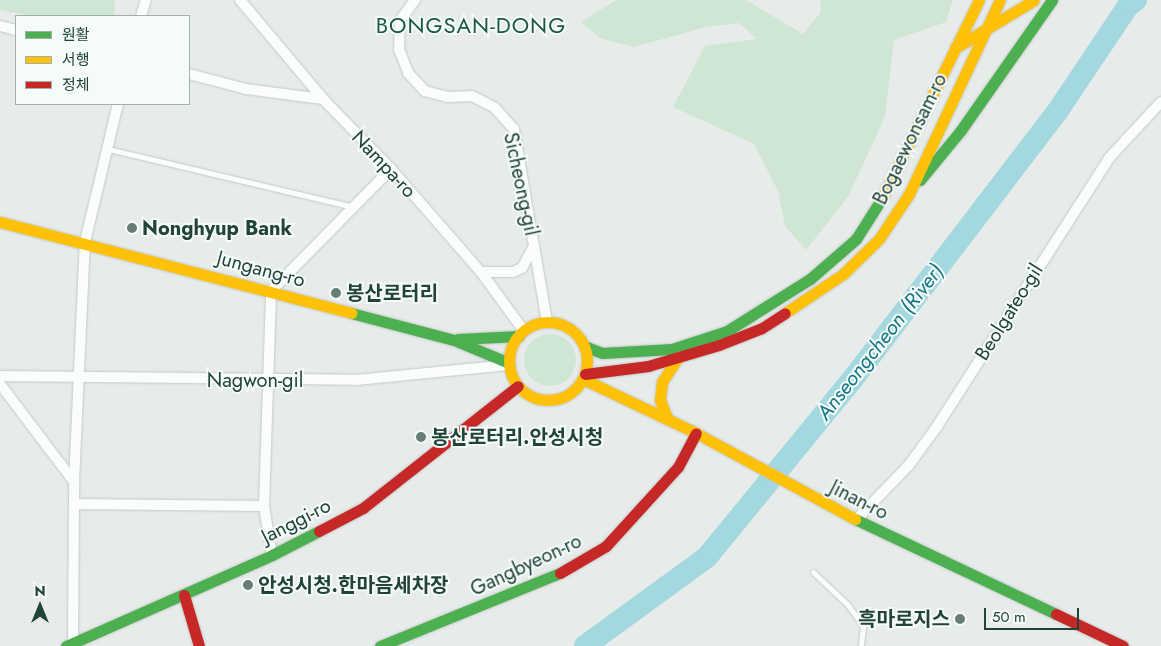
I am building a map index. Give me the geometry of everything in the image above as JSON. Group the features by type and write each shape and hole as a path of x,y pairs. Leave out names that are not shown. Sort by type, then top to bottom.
{"main road":[{"name":"Bogaewonsam-ro","path":"584,346 602,353 672,349 727,331 810,279 856,239 879,205 979,0"},
{"name":"Bogaewonsam-ro","path":"584,377 648,366 762,328 791,311 842,274 879,239 908,194 1000,0"},
{"path":"955,48 986,31 1034,0"},
{"path":"908,194 961,130 1052,0"},
{"name":"Jungang-ro","path":"0,222 271,290 454,340 509,364"},
{"path":"547,322 572,330 584,346 587,366 584,377 570,393 551,400 527,394 518,386 509,364 522,334 547,322"},
{"name":"Jungang-ro","path":"454,340 522,334"},
{"path":"668,420 660,400 662,382 678,357"},
{"name":"Jinan-ro","path":"584,377 696,433 713,444 852,518 1123,646"},
{"name":"Janggi-ro","path":"69,645 272,554 364,508 518,386"},
{"name":"Gangbyeon-ro","path":"380,646 575,567 606,546 678,467 696,433"},
{"path":"184,594 199,646"}],"street":[{"path":"141,15 146,0"},
{"name":"Nampa-ro","path":"240,0 323,99 391,169 481,272 522,334"},
{"name":"Sicheong-gil","path":"416,0 400,21 398,50 408,74 425,91 447,97 472,96 494,107 514,129 547,322"},
{"path":"0,26 15,30"},
{"path":"190,74 246,89 323,99"},
{"name":"Beolgateo-gil","path":"852,518 909,464 936,428 1110,157 1161,102"},
{"path":"69,645 78,378 85,242 118,105"},
{"path":"272,554 264,506 271,290 356,208 391,169"},
{"path":"481,272 513,272 522,268 534,245"},
{"name":"Nagwon-gil","path":"0,376 356,380 509,364"},
{"path":"0,384 74,482"},
{"path":"74,504 264,506"}],"lane":[{"path":"108,149 356,208"},
{"path":"813,572 848,606 863,626 860,646"}],"green space":[{"path":"0,0 115,0 114,15 26,15 0,10"},
{"path":"616,0 746,0 803,34 820,13 821,0 953,0 946,22 894,40 885,117 848,197 806,250 785,226 778,191 754,144 673,107 705,46 757,39 739,23 706,27 634,47 600,38 581,22"},
{"path":"550,334 560,336 568,342 574,350 576,360 574,370 568,378 560,384 550,386 540,384 532,378 526,370 524,360 526,350 532,342 540,336"}],"waterway":[{"name":"Anseongcheon (River)","path":"585,646 707,557 852,380 1059,109 1128,6 1136,0"}],"traffic: fast":[{"path":"920,180 961,130 1052,0"},
{"path":"584,346 602,353 672,349 727,331 810,279 856,239 882,198"},
{"path":"351,313 454,340 509,363"},
{"path":"458,339 519,336"},
{"path":"855,519 1056,614"},
{"path":"66,646 272,555 319,531"},
{"path":"380,646 560,573"}],"traffic: slow":[{"path":"882,198 979,0"},
{"path":"785,313 843,274 879,239 909,194 1000,0"},
{"path":"955,48 1034,0"},
{"path":"0,222 351,313"},
{"path":"548,322 563,325 575,334 584,346 587,361 584,376 575,388 563,397 548,400 533,397 521,388 512,376 509,361 512,346 521,334 533,325 548,322"},
{"path":"668,420 660,400 662,382 678,357"},
{"path":"583,379 696,433 855,519"}],"traffic: jam":[{"path":"585,374 648,366 719,345 762,328 785,313"},
{"path":"319,531 363,508 518,386"},
{"path":"560,573 606,546 678,467 696,433"},
{"path":"184,595 199,646"},
{"path":"1056,614 1123,646"}],"place":[{"name":"Nonghyup Bank","path":"132,228"},
{"name":"봉산로터리","path":"336,293"},
{"name":"봉산로터리.안성시청","path":"421,437"},
{"name":"안성시청.한마음세차장","path":"248,585"},
{"name":"흑마로지스","path":"960,619"}],"district":[{"name":"BONGSAN-DONG","path":"471,26"}]}
